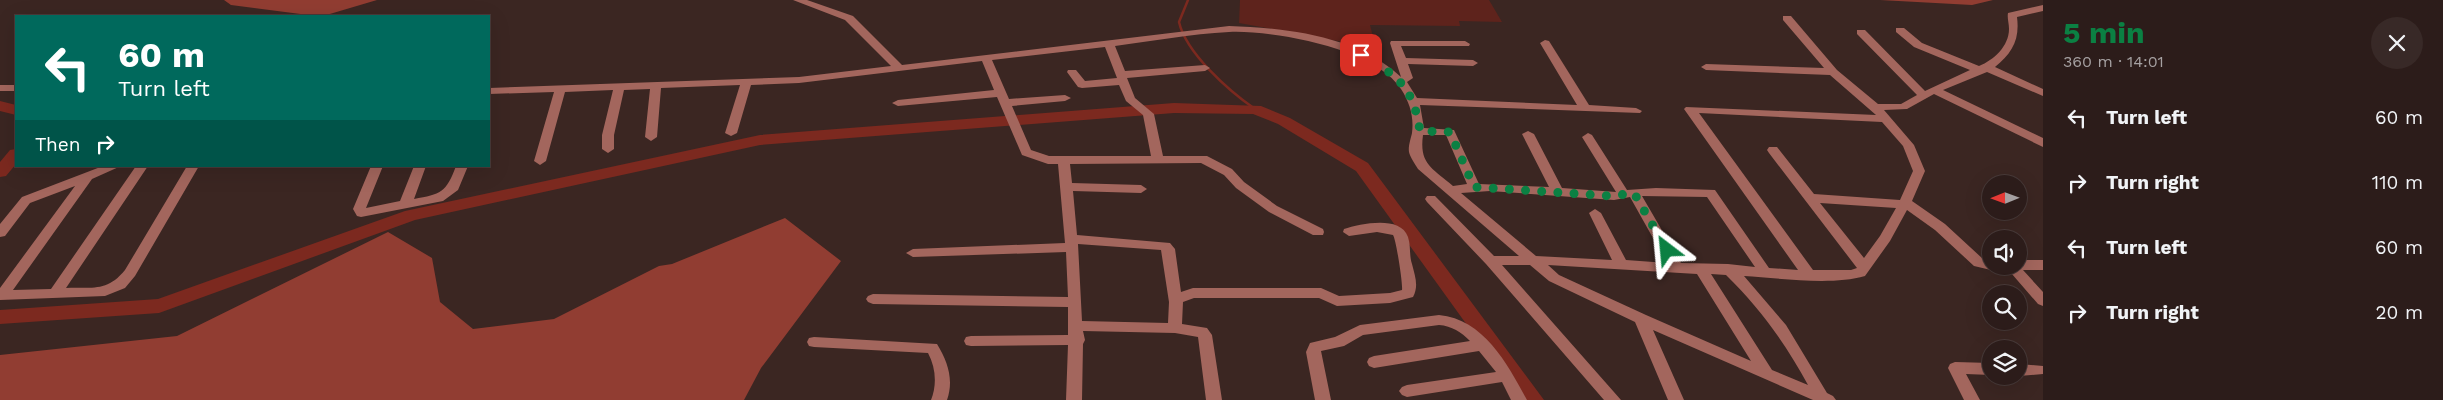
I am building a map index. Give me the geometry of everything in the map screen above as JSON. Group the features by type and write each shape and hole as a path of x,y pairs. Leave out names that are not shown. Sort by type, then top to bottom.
{"street":[{"path":"798,0 849,18 899,68"},
{"path":"1875,107 1903,107 1929,93 1985,70 2004,54 2010,44 2014,31 2012,15 2043,8"},
{"path":"1491,261 1532,260 1728,269 1809,275 1851,275 1860,272 1904,203 1919,174 1919,169 1908,145 1875,107 1833,72 1787,18"},
{"path":"490,92 804,79 1236,28 1274,30 1296,35 1361,55 1401,81 1414,101 1420,131 1416,143 1417,158 1430,174 1554,278 1641,319 1825,399"},
{"path":"1900,30 1918,45 2043,92"},
{"path":"1861,32 1929,93 2043,143"},
{"path":"1401,81 1408,78 1395,43 1465,44"},
{"path":"1545,43 1584,107"},
{"path":"1109,44 1131,100 1148,114 1158,160"},
{"path":"986,58 1026,152 1039,158 1064,160 1203,159 1228,172 1237,183 1273,209 1318,232"},
{"path":"1402,61 1473,63"},
{"path":"1706,67 1833,72"},
{"path":"1072,72 1082,85 1205,68"},
{"path":"731,133 746,82"},
{"path":"651,137 656,86"},
{"path":"608,149 608,135 619,87"},
{"path":"0,88 15,88"},
{"path":"540,161 560,88"},
{"path":"898,103 1005,102 1065,98"},
{"path":"1414,101 1636,110"},
{"path":"1809,275 1690,109 1885,119"},
{"path":"1420,131 1450,132 1474,187"},
{"path":"1528,134 1558,193"},
{"path":"1588,137 1629,194 1676,267"},
{"path":"1773,150 1864,268"},
{"path":"1064,160 1073,243 1077,333 1074,400"},
{"path":"0,233 26,200 112,167"},
{"path":"55,294 141,167"},
{"path":"1,295 105,291 122,283 192,167"},
{"path":"377,167 359,211 365,213 434,199 447,193 454,187 462,167"},
{"path":"405,205 420,167"},
{"path":"1,295 89,175"},
{"path":"1067,187 1141,189"},
{"path":"1450,190 1474,187 1524,188 1558,193 1612,196 1711,193 1764,271"},
{"path":"1809,198 1904,203 1940,227 1979,264 1982,264"},
{"path":"1431,199 1491,261 1612,400"},
{"path":"1594,213 1621,264"},
{"path":"1175,301 1180,296 1195,292 1321,293 1337,301 1390,298 1408,294 1410,279 1402,253 1402,238 1399,232 1390,228 1349,232"},
{"path":"913,253 1073,243 1165,246 1168,249 1175,301 1175,328"},
{"path":"2027,265 2043,266"},
{"path":"1700,268 1766,372"},
{"path":"1728,269 1755,294 1775,319 1825,399"},
{"path":"2020,275 2043,301"},
{"path":"873,299 1075,302"},
{"path":"1641,319 1676,400"},
{"path":"1323,400 1313,349 1339,342 1355,331 1444,320 1465,328 1498,362 1519,400"},
{"path":"972,341 1175,328 1204,334 1214,400"},
{"path":"814,342 932,348 938,358 944,386 939,400"},
{"path":"1374,362 1480,345"},
{"path":"1972,400 1956,368 1982,369"},
{"path":"2027,370 2038,370"},
{"path":"1407,392 1506,376"},
{"path":"1792,384 1800,400"}],"shaded area":[{"path":"224,0 377,0 326,15 308,15 231,5"},
{"path":"1240,0 1489,0 1502,22 1459,21 1460,26 1370,25 1376,48 1239,23"},
{"path":"1880,0 1993,0 1972,5"},
{"path":"785,218 841,261 761,368 744,400 0,400 0,355 177,336 388,232 432,258 440,302 473,329 554,319 659,266 672,264"}],"waterway":[{"path":"1188,0 1179,22 1190,46 1221,82 1255,109"},
{"path":"0,106 15,110"},
{"path":"0,317 159,306 411,215 760,140 1174,108 1255,109 1284,121 1362,167 1533,400"},
{"path":"0,172 15,155"}],"route":[{"path":"1361,55 1392,73 1406,87 1415,104 1420,131 1450,132 1474,187 1524,188 1551,193 1612,196 1634,193 1667,250"}]}
